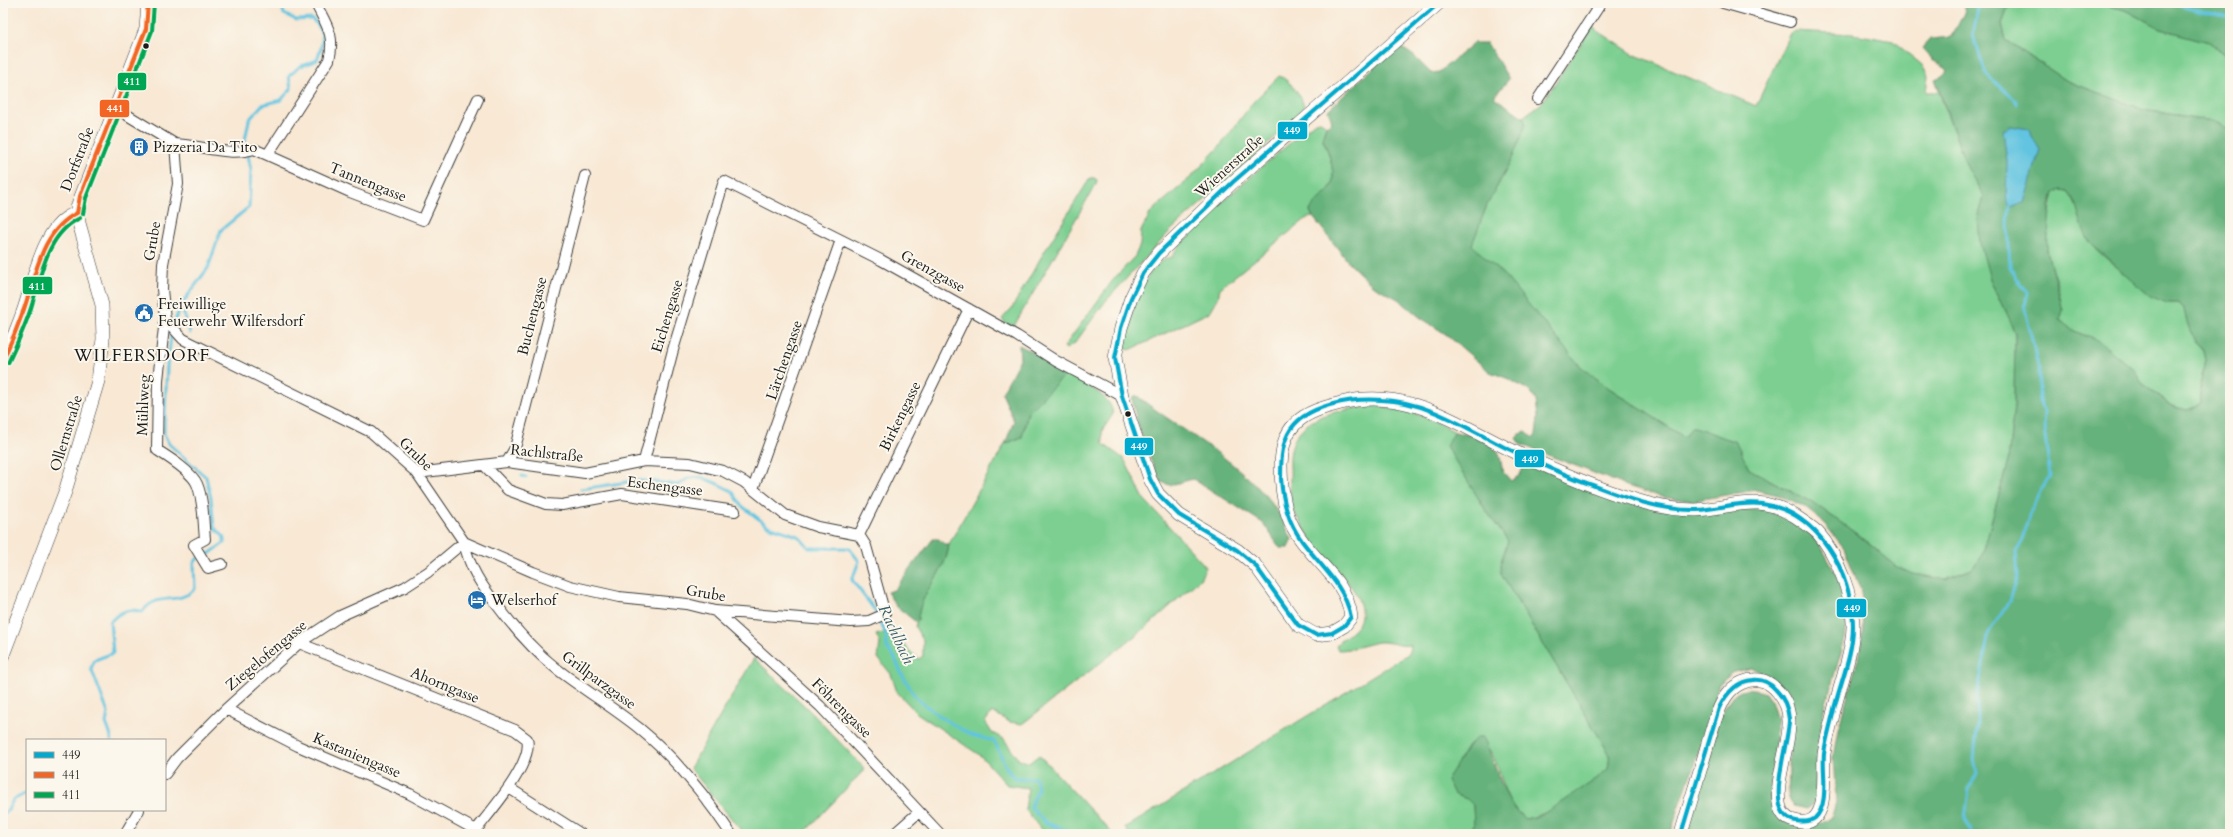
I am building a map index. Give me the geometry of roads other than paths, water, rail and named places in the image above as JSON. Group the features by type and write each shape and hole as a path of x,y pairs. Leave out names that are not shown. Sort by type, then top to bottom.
{"street":[{"name":"Dorfstraße","path":"77,213 80,196 114,107 146,30 148,3"},
{"name":"Wienerstraße","path":"1439,3 1233,182 1159,253 1143,273 1131,298 1121,328 1115,358 1122,396 1150,479 1158,494 1179,515 1237,550 1255,565 1298,625 1316,634 1332,633 1344,626 1351,617 1350,605 1345,591 1303,543 1292,526 1286,507 1281,477 1282,448 1287,434 1296,422 1323,407 1348,401 1388,398 1412,403 1440,414 1522,456 1585,482 1648,504 1696,510 1755,502 1773,506 1792,515 1817,532 1832,552 1843,579 1853,613 1854,628 1851,646 1836,700 1825,749 1823,804 1816,817 1803,823 1788,820 1780,810 1779,793 1788,710 1782,696 1770,683 1755,679 1739,683 1726,696 1712,730 1681,834"},
{"path":"1538,99 1601,3"},
{"path":"1723,3 1790,22"},
{"path":"268,154 329,60 332,49 330,30 318,8"},
{"name":"Tannengasse","path":"175,144 190,144 240,153 254,149 350,192 423,220 478,100"},
{"path":"114,107 175,144"},
{"name":"Grube","path":"175,144 178,184 163,264 162,289 167,322 183,339 371,432 417,473 464,542 533,572 570,586 619,596 687,604 715,612 851,622 870,621 885,614 866,546 859,535"},
{"name":"Buchengasse","path":"507,462 515,448 558,276 585,176"},
{"name":"Grenzgasse","path":"724,181 881,260 969,309 1056,361 1122,396"},
{"name":"Eichengasse","path":"644,461 673,350 724,181"},
{"path":"3,360 16,331 38,262 61,224 67,217 77,213"},
{"name":"Ollernstraße","path":"3,655 65,492 98,381 103,339 102,305 77,213"},
{"name":"Lärchengasse","path":"753,489 841,240"},
{"name":"Birkengasse","path":"859,535 969,309"},
{"name":"Mühlweg","path":"167,322 158,380 157,450 175,461 196,483 202,503 205,539 194,545 208,568 222,564"},
{"name":"Rachlstraße","path":"417,473 485,466 507,462 585,473 644,461 690,463 723,471 753,489 785,515 818,527 859,535"},
{"name":"Eschengasse","path":"485,466 508,490 546,504 562,505 622,494 736,511"},
{"name":"Ziegelofengasse","path":"166,773 177,758 226,709 299,643 340,616 404,587 428,572 464,542"},
{"name":"Grillparzgasse","path":"464,542 468,560 482,586 517,632 555,668 640,729 666,753 720,816 731,834"},
{"name":"Föhrengasse","path":"715,612 820,706 940,834"},
{"name":"Ahorngasse","path":"299,643 515,730 527,739 529,750 509,788 476,830"},
{"name":"Kastaniengasse","path":"226,709 298,746 410,794 476,830"},
{"path":"509,788 581,834"},
{"path":"125,834 138,811"},
{"path":"894,834 919,812"}],"water":[{"path":"2011,126 2028,129 2040,150 2024,203 2010,207 2006,196 2007,162 2003,130"}],"waterway":[{"path":"173,325 181,305 208,268 221,230 249,207 251,170 245,140 249,120 262,105 281,100 291,89 289,76 299,67 317,60 322,43 322,33 317,24 312,19 296,20 284,14 281,3"},
{"path":"1979,3 1973,35 1986,74 2015,100 2017,104"},
{"path":"2172,3 2230,18"},
{"path":"1973,834 1965,819 1969,789 1977,773 1974,759 1977,728 1977,696 1989,632 2010,601 2018,576 2016,552 2024,537 2029,517 2035,502 2041,489 2050,476 2044,428 2045,413 2039,401 2039,370 2025,309 2027,293 2010,268 2008,221 2010,207"},
{"name":"Rachlbach","path":"181,305 190,333"},
{"path":"172,331 167,366 164,434 169,444 206,477 211,498 214,527 224,537 224,543 209,554 203,555"},
{"name":"Rachlbach","path":"522,476 526,477"},
{"name":"Rachlbach","path":"581,489 634,481 648,481 678,485 689,478 701,477 732,491 742,506 768,526 798,536 809,548 849,548 859,561 852,580 874,609 886,634 887,648 895,658 901,673 916,698 942,718 971,735 994,741 1011,775 1019,778 1036,778 1038,789 1031,807 1037,815 1047,823 1075,834"},
{"path":"111,739 106,723 108,713 91,668 95,660 113,653 110,622 124,611 133,610 142,612 148,605 161,600 181,597 195,589 194,563 198,558"},
{"path":"3,815 13,800 26,794"}],"place":[{"name":"Pizzeria Da Tito","path":"139,147"},
{"name":"Freiwillige Feuerwehr Wilfersdorf","path":"144,313"},
{"name":"Welserhof","path":"477,600"}],"district":[{"name":"WILFERSDORF","path":"142,355"}]}
